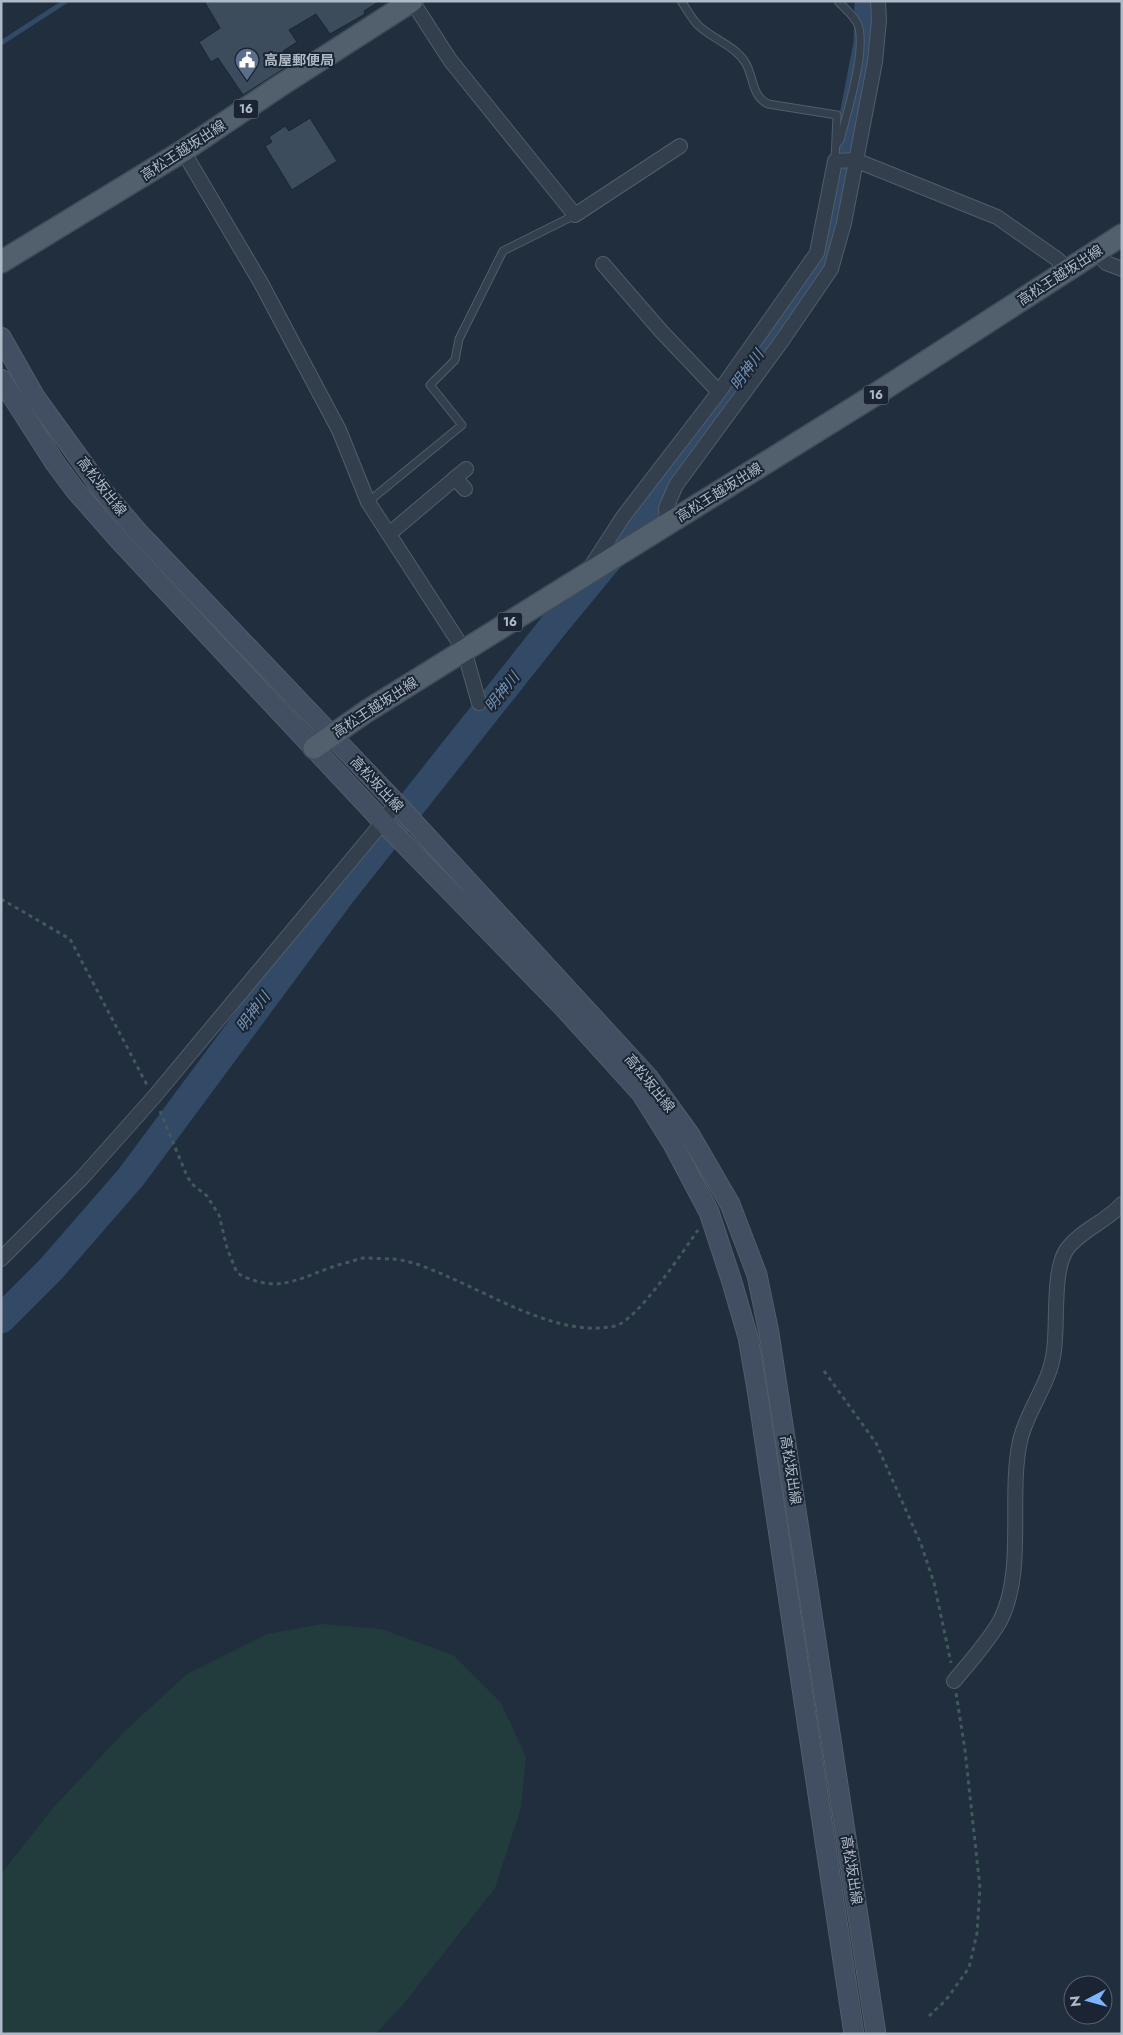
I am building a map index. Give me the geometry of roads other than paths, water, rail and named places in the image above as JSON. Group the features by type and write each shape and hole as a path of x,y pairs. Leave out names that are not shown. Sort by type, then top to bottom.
{"main road":[{"name":"高松王越坂出線","path":"1,262 183,151 412,1"},
{"name":"高松王越坂出線","path":"314,748 331,735 464,650 873,396 1122,235"},
{"name":"高松坂出線","path":"1,337 35,397 103,491 188,586 401,809 648,1077 690,1134 730,1204 757,1276 770,1333 876,2034"},
{"name":"高松坂出線","path":"1,379 55,463 75,490 171,598 388,827 564,1008 640,1093 673,1144 709,1212 743,1320 756,1380 854,2034"}],"street":[{"path":"412,1 450,60 575,215 680,146"},
{"path":"666,525 666,508 676,485 781,342 831,269 844,223 875,62 879,20 878,1"},
{"path":"183,151 261,283 339,430 368,502 464,650 479,703"},
{"path":"586,574 623,517 719,392 817,252 835,161 855,160 997,217 1068,270"},
{"path":"1097,250 1106,263 1116,268 1122,268"},
{"path":"602,264 661,331 719,392"},
{"path":"389,534 466,469"},
{"path":"455,478 465,489"},
{"path":"1,1259 82,1178 154,1097 388,827 401,809"},
{"path":"954,1681 1000,1620 1011,1588 1014,1560 1016,1458 1023,1426 1047,1379 1054,1351 1058,1273 1066,1250 1086,1230 1114,1212 1122,1204"}],"lane":[{"path":"681,1 699,26 739,54 744,61 757,95 762,101 768,104 837,115 835,161"},
{"path":"837,145 840,140 850,98 861,37 858,23 838,1"},
{"path":"368,502 462,425 430,385 455,360 459,339 503,251 575,215"}],"waterway":[{"path":"1,43 66,1"},
{"name":"明神川","path":"1,1319 51,1269 131,1177 340,895 554,625 643,517 779,322 817,274 830,241 868,43 869,1"}],"place":[{"name":"高屋郵便局","path":"247,81"}]}
